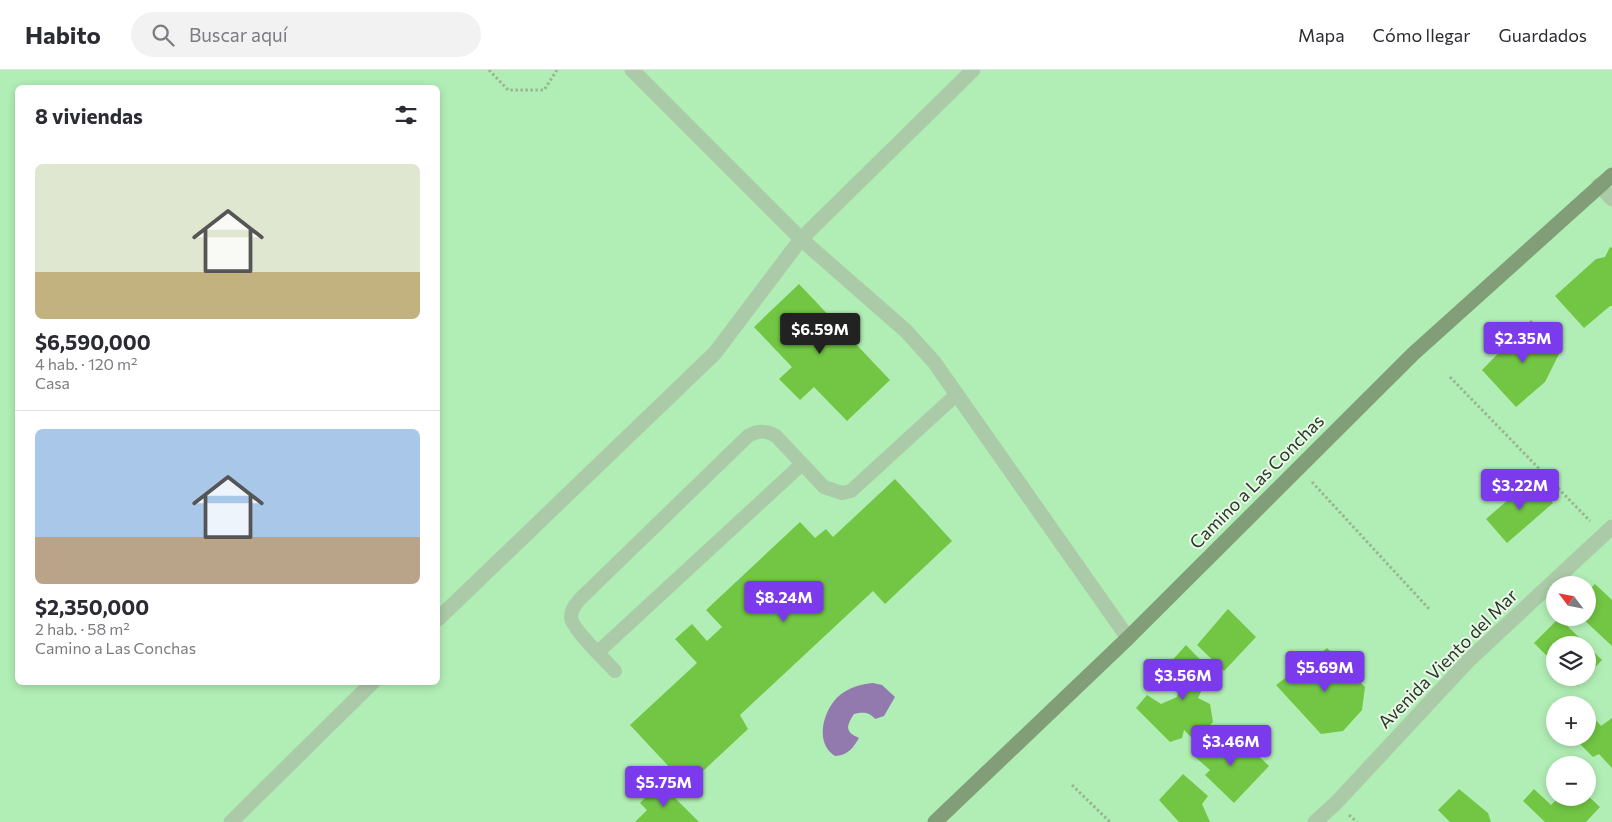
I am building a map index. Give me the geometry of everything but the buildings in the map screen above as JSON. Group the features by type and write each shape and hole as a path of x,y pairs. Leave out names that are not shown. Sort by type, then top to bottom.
{"street":[{"path":"632,70 801,239 906,331 934,362 1128,638"},
{"path":"440,617 715,353 801,239 973,70"},
{"name":"Camino a Las Conchas","path":"935,822 1128,638 1413,354 1612,175"},
{"path":"1599,185 1612,199"},
{"name":"Avenida Viento del Mar","path":"1315,822 1336,803 1469,660 1607,531"},
{"path":"231,822 370,685"}],"lane":[{"path":"615,671 575,628 570,615 572,608 748,436 759,431 772,434 824,488 842,494 851,490 956,394"},
{"path":"598,652 802,464"}],"path":[{"path":"489,70 508,90 544,90 557,70"},
{"path":"1450,377 1607,531"},
{"path":"1298,467 1430,610"},
{"path":"1072,785 1110,822"}],"sand":[{"path":"0,70 1612,70 1612,822 0,822"}],"shaded area":[{"path":"873,683 882,685 895,697 884,716 875,719 866,713 854,714 848,728 851,733 859,738 850,750 835,756 828,750 823,735 825,717 829,709 840,695 848,690 860,685"}]}
